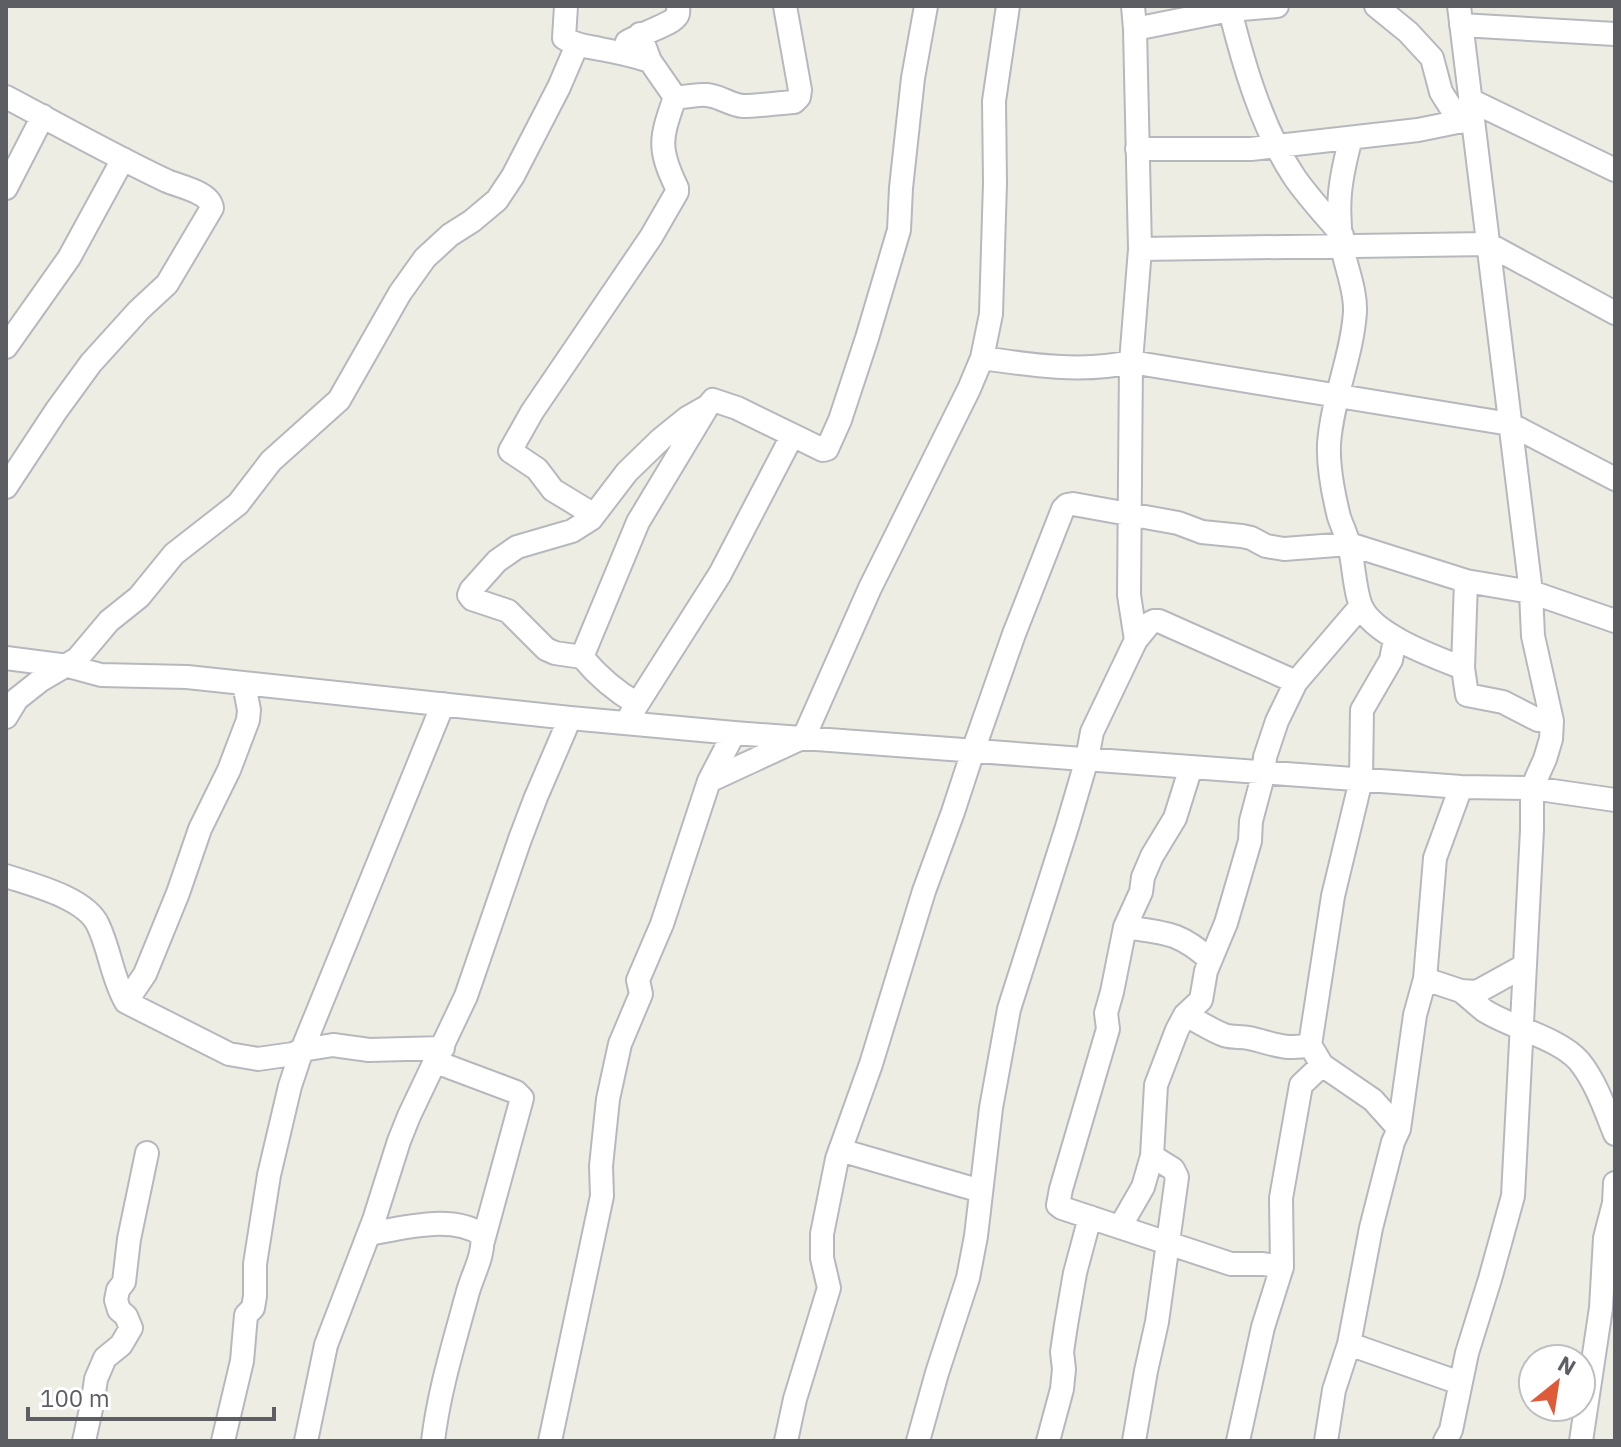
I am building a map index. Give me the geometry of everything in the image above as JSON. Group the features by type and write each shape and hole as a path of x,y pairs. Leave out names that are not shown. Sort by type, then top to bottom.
{"street":[{"path":"566,6 564,38 577,45 650,61"},
{"path":"611,51 673,20 679,12 678,6"},
{"path":"675,97 716,96 727,103 742,106 794,102 800,90 785,6"},
{"path":"582,657 638,522 711,401 737,408 792,436 827,449 867,338 899,230 913,78 926,6"},
{"path":"709,781 804,737 870,588 982,358 991,314 994,101 1008,6"},
{"path":"1133,6 1140,249 1131,362 1129,595 1136,640"},
{"path":"1135,29 1230,8 1277,6"},
{"path":"1376,6 1408,32 1432,58 1441,92 1467,114 1615,170"},
{"path":"1230,8 1259,107 1277,145 1300,185 1342,241"},
{"path":"1445,1441 1451,1430 1467,1353 1513,1196 1532,788 1551,739 1552,721 1533,636 1531,592 1488,244 1467,114 1460,15 1615,34"},
{"path":"640,34 650,61 675,97"},
{"path":"6,717 17,699 84,652 109,621 139,597 174,554 238,504 271,461 339,400 400,293 425,258 497,200 513,176 559,87 577,45"},
{"path":"6,97 123,159 207,197 212,203 212,208 167,284 91,363 6,487"},
{"path":"591,519 586,510 553,490 530,462 510,451 532,412 651,237 677,192 662,144 675,97"},
{"path":"1137,149 1251,149 1418,130 1467,114"},
{"path":"6,188 43,116"},
{"path":"1351,138 1338,196 1342,241 1355,309 1329,443 1330,471 1361,606 1395,639 1463,668"},
{"path":"6,347 69,258 123,159"},
{"path":"1140,249 1342,241 1488,244 1615,313"},
{"path":"982,358 1071,367 1115,366 1131,362 1510,424 1615,479"},
{"path":"631,712 620,694 597,675 582,657 546,649 508,611 480,603 469,595 497,561 517,547 572,531 591,519 627,472 661,439 708,406"},
{"path":"631,712 720,574 792,436"},
{"path":"786,1441 795,1399 829,1288 822,1258 822,1234 840,1150 871,1064 924,891 1014,634 1067,505 1178,523 1202,532 1242,536 1266,546 1284,549 1349,544 1466,581 1531,592 1615,621"},
{"path":"1466,581 1463,668 1467,695 1503,702 1538,720 1552,721"},
{"path":"1120,1227 1143,1187 1152,1156 1156,1085 1177,1030 1185,1015 1201,1000 1210,960 1226,923 1251,834 1251,821 1268,746 1282,709 1296,682 1361,606"},
{"path":"918,1441 968,1278 991,1108 1009,1009 1087,759 1092,732 1136,640 1150,623 1159,621 1296,682"},
{"path":"1395,639 1391,660 1362,710 1361,780 1333,896 1310,1045 1322,1065 1373,1100 1399,1129"},
{"path":"6,658 68,666 101,675 187,677 570,718 631,712 734,733 1461,787 1532,788 1615,800"},
{"path":"126,1002 145,974 200,829 229,770 248,720 244,684"},
{"path":"223,1441 242,1361 246,1315 253,1308 255,1264 269,1175 290,1086 443,704"},
{"path":"306,1441 326,1345 369,1234 399,1141 469,988 536,797 570,718"},
{"path":"550,1441 602,1196 600,1179 607,1113 620,1044 641,994 638,980 662,924 709,781 734,733"},
{"path":"1191,767 1175,818 1152,856 1143,877 1141,892 1125,927 1106,1013 1108,1029 1058,1205 1231,1264 1282,1267"},
{"path":"1326,1441 1334,1390 1349,1344 1371,1228 1399,1129 1415,1015 1425,979 1435,858 1461,787"},
{"path":"6,876 56,893 82,907 97,922 118,987 126,1002 229,1054 258,1059 333,1045 439,1055 516,1092 522,1098 483,1241"},
{"path":"1125,927 1178,936 1210,960"},
{"path":"1425,979 1461,991 1477,992 1524,966"},
{"path":"1461,991 1485,1011 1567,1051 1577,1059 1599,1095 1615,1134"},
{"path":"1185,1015 1225,1035 1251,1038 1282,1047 1310,1045"},
{"path":"1238,1441 1263,1327 1282,1267 1281,1198 1301,1085 1322,1065"},
{"path":"840,1150 981,1191"},
{"path":"84,1441 96,1379 105,1358 121,1345 131,1328 116,1300 124,1282 129,1239 147,1153"},
{"path":"1134,1441 1157,1322 1177,1177 1173,1169 1152,1156"},
{"path":"1581,1441 1610,1240 1615,1183"},
{"path":"1048,1441 1062,1389 1062,1352 1075,1273 1090,1217"},
{"path":"369,1234 440,1224 471,1228 482,1235 483,1248 444,1379 433,1441"},
{"path":"1349,1344 1460,1383"}]}
